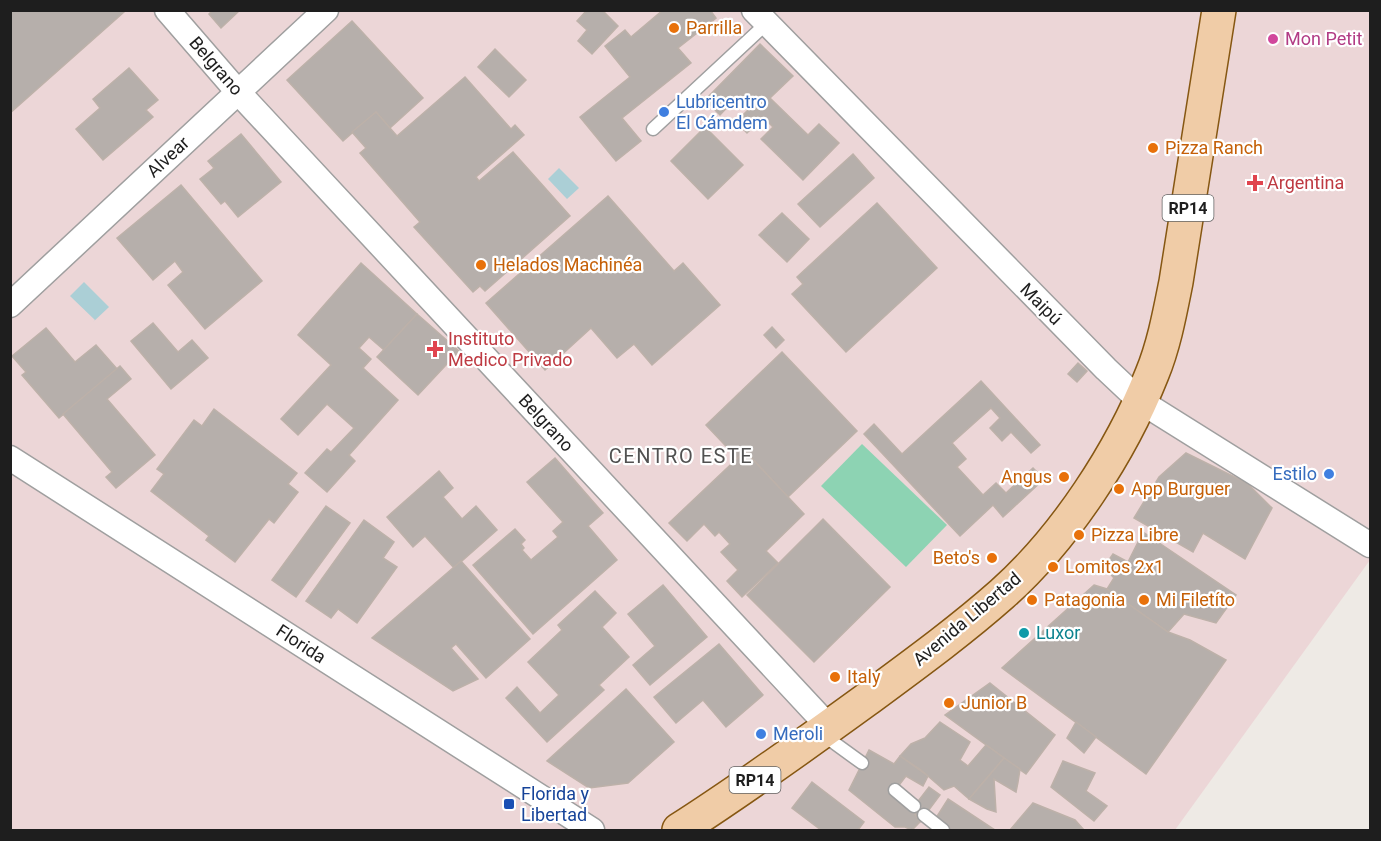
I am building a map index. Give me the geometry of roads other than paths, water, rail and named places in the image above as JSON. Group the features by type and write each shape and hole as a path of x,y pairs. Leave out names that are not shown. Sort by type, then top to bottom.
{"main road":[{"name":"Avenida Libertad","path":"679,831 825,730 934,650 1003,593 1042,552 1081,503 1109,461 1153,373 1168,319 1176,282 1219,10"}],"street":[{"name":"Belgrano","path":"167,10 238,92 825,730"},
{"name":"Alvear","path":"10,305 326,10"},
{"name":"Maipú","path":"760,17 1140,401 1371,545"},
{"name":"Florida","path":"10,458 592,831"}],"lane":[{"path":"653,129 760,17"},
{"path":"825,730 862,763"},
{"path":"895,790 914,806"},
{"path":"924,815 943,831"}],"water":[{"path":"559,168 579,188 567,199 548,179"},
{"path":"84,282 109,307 92,323 95,320 70,296"}],"place":[{"name":"Parrilla","path":"674,28"},
{"name":"Mon Petit","path":"1273,39"},
{"name":"Lubricentro El Cámdem","path":"664,112"},
{"name":"Pizza Ranch","path":"1153,148"},
{"name":"Argentina","path":"1255,183"},
{"name":"Helados Machinéa","path":"481,265"},
{"name":"Instituto Medico Privado","path":"435,349"},
{"name":"Estilo","path":"1329,474"},
{"name":"Angus","path":"1064,477"},
{"name":"App Burguer","path":"1119,489"},
{"name":"Pizza Libre","path":"1079,535"},
{"name":"Beto's","path":"992,558"},
{"name":"Lomitos 2x1","path":"1053,567"},
{"name":"Patagonia","path":"1032,600"},
{"name":"Mi Filetíto","path":"1144,600"},
{"name":"Luxor","path":"1024,633"},
{"name":"Italy","path":"835,677"},
{"name":"Junior B","path":"949,703"},
{"name":"Meroli","path":"761,734"},
{"name":"Florida y Libertad","path":"509,804"}],"district":[{"name":"CENTRO ESTE","path":"681,456"}]}
